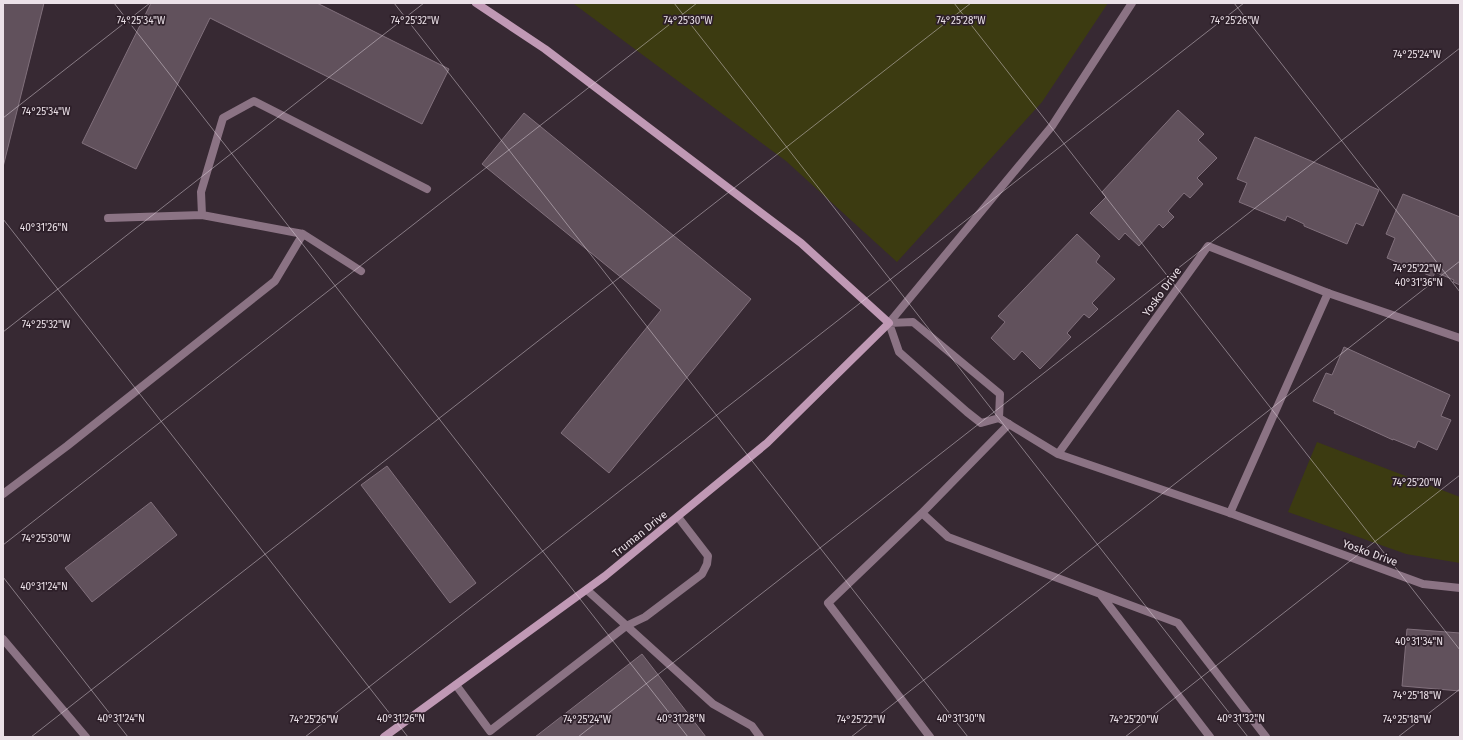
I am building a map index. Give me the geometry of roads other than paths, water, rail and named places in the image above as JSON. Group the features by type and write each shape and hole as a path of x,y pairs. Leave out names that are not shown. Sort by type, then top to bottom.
{"street":[{"path":"476,3 545,49 801,243 889,323 899,352 967,412 981,422 999,418 1000,394 913,322 889,323"},
{"path":"889,323 1052,126 1132,3"},
{"path":"202,215 201,192 224,118 254,101 427,189"},
{"path":"108,218 202,215 303,234 361,271"},
{"path":"3,494 67,446 275,281 303,234"},
{"name":"Yosko Drive","path":"1058,454 1208,246 1328,293 1460,338"},
{"path":"1230,513 1328,293"},
{"name":"Truman Drive","path":"384,737 605,576 767,443 889,323"},
{"name":"Yosko Drive","path":"999,418 1058,454 1230,513 1423,584 1460,588"},
{"path":"930,737 828,603 922,513 1009,424"},
{"path":"922,513 948,537 1178,623 1266,737"},
{"path":"456,685 491,734 626,626 645,617 702,574 707,564 708,556 678,516"},
{"path":"587,590 712,704 752,726 760,737"},
{"path":"1100,594 1210,737"},
{"path":"3,639 86,737"}]}
